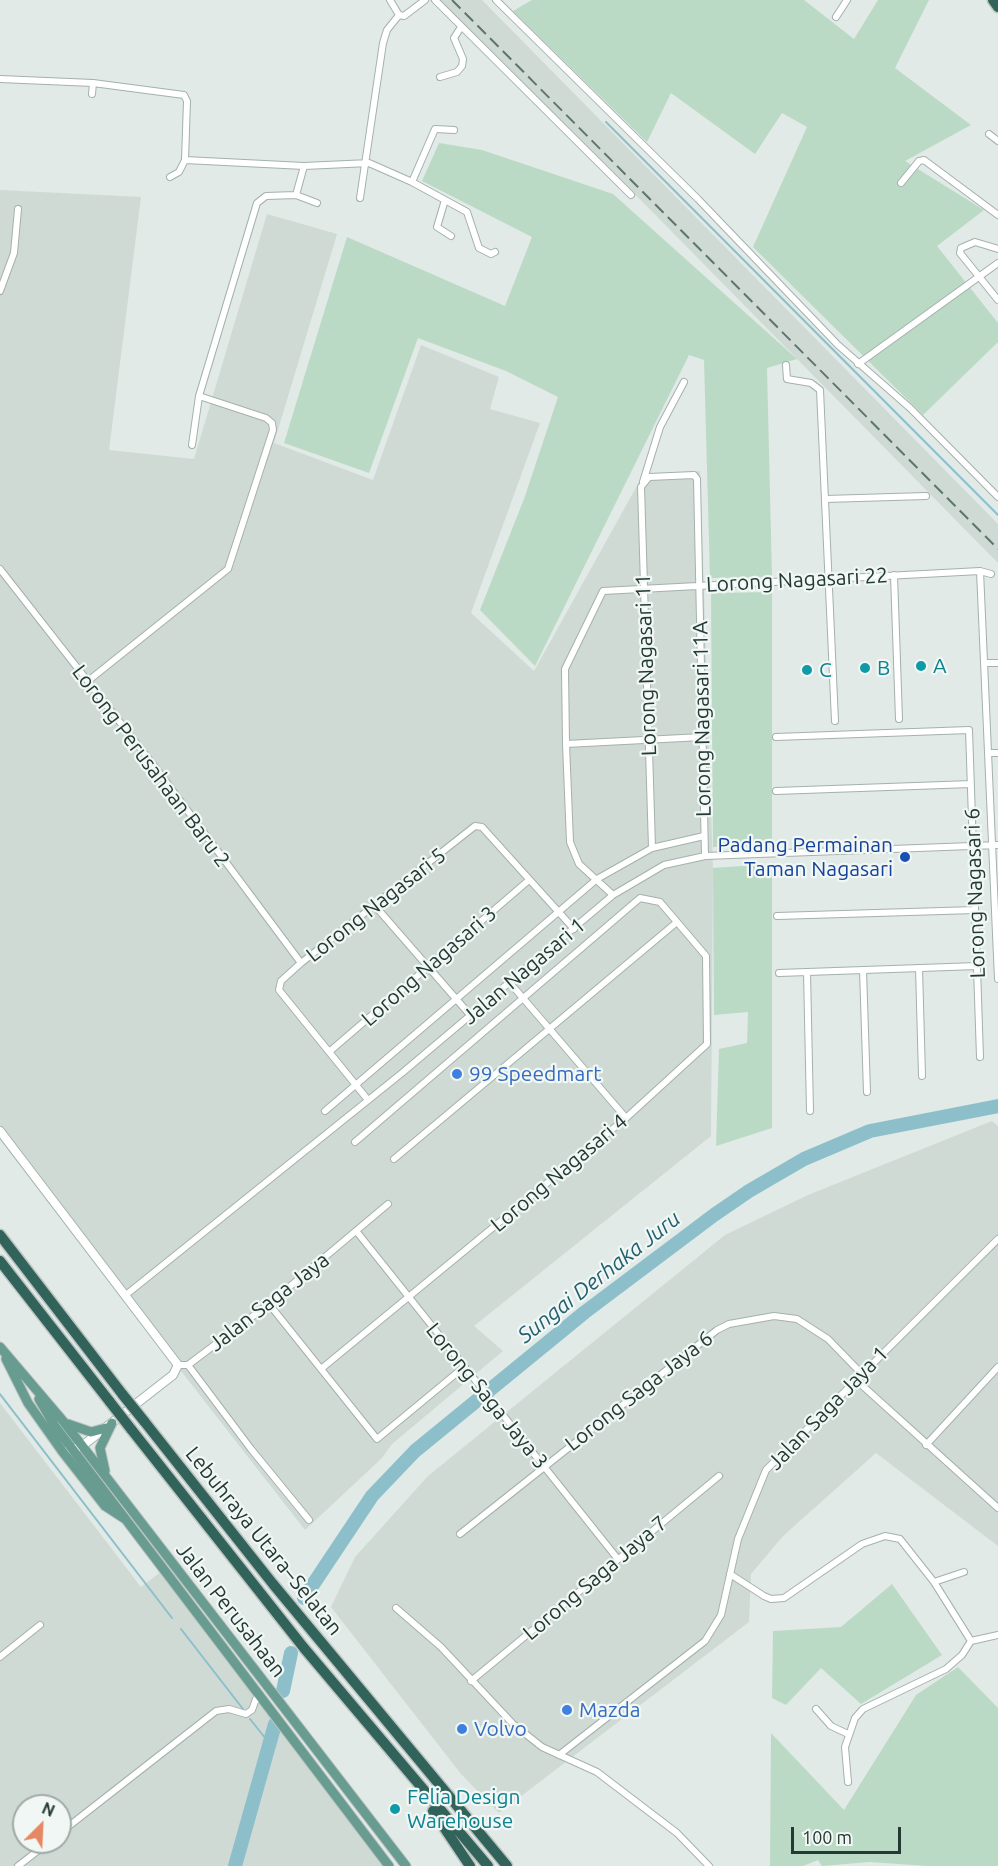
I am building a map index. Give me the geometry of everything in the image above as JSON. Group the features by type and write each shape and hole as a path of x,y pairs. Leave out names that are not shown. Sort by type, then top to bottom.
{"highway":[{"path":"993,0 998,7"},
{"name":"Lebuhraya Utara–Selatan","path":"0,1234 123,1395 273,1584 507,1866"},
{"name":"Lebuhraya Utara–Selatan","path":"0,1260 304,1648 488,1866"},
{"path":"410,1776 470,1866"}],"main road":[{"name":"Jalan Perusahaan","path":"0,1347 63,1421 78,1448 127,1520 389,1866"},
{"path":"0,1347 28,1403 62,1451 105,1506 127,1520"},
{"name":"Jalan Perusahaan","path":"26,1377 54,1425 107,1478 406,1866"},
{"path":"63,1421 84,1431 109,1425"},
{"path":"107,1478 100,1448 109,1425"}],"street":[{"path":"390,0 399,15"},
{"path":"399,15 404,16 425,0"},
{"path":"435,0 631,195"},
{"path":"496,0 698,199 858,364 910,408 998,497"},
{"path":"836,17 847,0"},
{"path":"360,198 382,43 387,30 399,15"},
{"path":"440,77 457,72 462,66 463,59 454,38 461,27"},
{"path":"0,79 93,83 184,95 187,101 185,160 179,172 170,177"},
{"path":"92,94 93,83"},
{"path":"411,182 432,132 439,128 454,130"},
{"path":"989,134 998,141"},
{"path":"185,160 304,166 366,162 411,182 467,212 479,248 491,255 495,252"},
{"path":"901,183 919,161 924,160 998,215"},
{"path":"296,195 304,166"},
{"path":"192,445 199,396 257,203 261,198 296,195 317,203"},
{"path":"445,200 437,226 451,236"},
{"path":"0,291 14,253 18,209"},
{"path":"998,249 975,242 961,248 960,253 998,300"},
{"path":"858,364 998,263"},
{"path":"786,365 787,379 811,383 820,390 835,721"},
{"name":"Lorong Nagasari 11","path":"652,848 639,503 660,427 684,382"},
{"path":"88,681 228,569 273,430 272,423 266,418 199,396"},
{"name":"Lorong Nagasari 11A","path":"643,482 649,477 694,475 697,479 705,856"},
{"path":"825,499 926,496"},
{"name":"Lorong Perusahaan Baru 2","path":"0,569 88,681 301,963"},
{"path":"980,571 988,753 995,845 998,979"},
{"name":"Lorong Nagasari 22","path":"566,744 565,669 603,591 699,584 980,571 991,574"},
{"path":"894,575 899,719"},
{"path":"984,663 998,663"},
{"name":"Lorong Nagasari 6","path":"776,737 969,730 980,1057"},
{"path":"613,895 579,864 570,842 566,744 702,737"},
{"path":"988,753 998,753"},
{"path":"776,791 971,784"},
{"name":"Lorong Nagasari 5","path":"329,1052 279,990 281,981 301,963 475,826 482,827 529,880"},
{"name":"Jalan Nagasari 1","path":"325,1111 597,879 652,848 704,836"},
{"name":"Jalan Nagasari 1","path":"127,1294 471,1016 613,895 664,865 705,856 995,845"},
{"path":"529,880 574,929"},
{"name":"Lorong Nagasari 3","path":"329,1052 529,880"},
{"path":"355,1142 640,898 660,902 677,922 394,1159"},
{"path":"375,907 471,1016"},
{"path":"777,915 975,910"},
{"name":"Lorong Nagasari 4","path":"321,1369 626,1118 707,1044 706,956 677,922"},
{"path":"779,973 977,966"},
{"path":"919,968 922,1076"},
{"path":"862,970 867,1092"},
{"path":"807,972 810,1111"},
{"path":"510,983 626,1118"},
{"path":"329,1052 368,1100"},
{"path":"0,1131 183,1365 309,1520"},
{"name":"Jalan Saga Jaya","path":"183,1365 269,1304 388,1204"},
{"name":"Lorong Saga Jaya 3","path":"357,1232 617,1558"},
{"name":"Jalan Saga Jaya 1","path":"559,1755 705,1641 721,1614 738,1539 766,1470 998,1239"},
{"path":"269,1304 377,1439 464,1367"},
{"name":"Lorong Saga Jaya 6","path":"460,1534 717,1330 729,1324 774,1316 797,1319 828,1339 861,1373"},
{"path":"62,1451 78,1448 183,1365"},
{"path":"926,1444 998,1367"},
{"path":"855,1379 998,1508"},
{"name":"Lorong Saga Jaya 7","path":"471,1681 719,1476"},
{"path":"730,1574 764,1596 771,1599 784,1598 862,1544 885,1536 900,1539 934,1582 971,1641"},
{"path":"934,1582 964,1572"},
{"path":"396,1608 441,1647 513,1724 542,1747 597,1772 677,1833 709,1866"},
{"path":"0,1657 40,1625"},
{"path":"848,1782 845,1748 855,1718 863,1709 946,1669 962,1655 971,1641 998,1635"},
{"path":"72,1824 216,1711 229,1709 246,1714 252,1710 256,1699 265,1700"},
{"path":"816,1709 831,1726 848,1734"},
{"path":"18,1866 33,1854"}],"shaded area":[{"path":"437,0 482,0 998,524 998,563 618,177"},
{"path":"0,190 141,197 109,450 194,459 267,214 337,234 274,443 373,480 421,345 499,377 490,409 540,423 471,613 534,671 643,475 700,471 713,868 711,1136 474,1326 503,1351 392,1444 382,1458 305,1530 0,1139"},
{"path":"992,1121 998,1126 998,1546 876,1453 783,1536 751,1574 749,1622 499,1813 461,1774 331,1607 355,1557 428,1476 725,1235 808,1195"},
{"path":"0,1403 141,1587 162,1571 383,1866 0,1866"}],"green space":[{"path":"532,0 804,0 854,39 878,0 929,0 895,68 971,125 905,161 984,210 937,246 998,323 998,342 923,415 753,247 807,127 782,113 755,154 671,93 647,142 513,11"},
{"path":"439,143 482,150 613,194 797,359 767,368 772,577 710,578 704,360 689,355 535,666 480,610 524,499 558,397 506,371 418,338 369,473 284,443 347,237 505,306 532,237 422,181"},
{"path":"772,592 772,845 713,847 711,593"},
{"path":"772,864 772,1128 716,1146 719,1049 747,1043 748,1012 714,1015 713,868"},
{"path":"892,1584 942,1655 861,1704 821,1668 786,1705 772,1698 773,1631 841,1627"},
{"path":"958,1667 998,1708 998,1866 928,1866 869,1862 822,1866 818,1860 803,1866 770,1866 771,1733 844,1810 916,1695"}],"waterway":[{"path":"606,122 998,515"},
{"name":"Sungai Derhaka Juru","path":"304,1598 372,1496 415,1451 585,1312 714,1215 749,1191 804,1159 870,1131 998,1106"},
{"path":"0,1394 172,1618"},
{"path":"181,1629 243,1709"},
{"path":"283,1691 291,1653"},
{"path":"250,1719 270,1744"},
{"path":"235,1866 275,1724"}],"railway":[{"path":"452,0 998,549"}],"place":[{"name":"A","path":"921,666"},
{"name":"B","path":"865,668"},
{"name":"C","path":"807,670"},
{"name":"Padang Permainan Taman Nagasari","path":"905,857"},
{"name":"99 Speedmart","path":"457,1074"},
{"name":"Mazda","path":"567,1710"},
{"name":"Volvo","path":"462,1729"},
{"name":"Felia Design Warehouse","path":"395,1809"}]}
